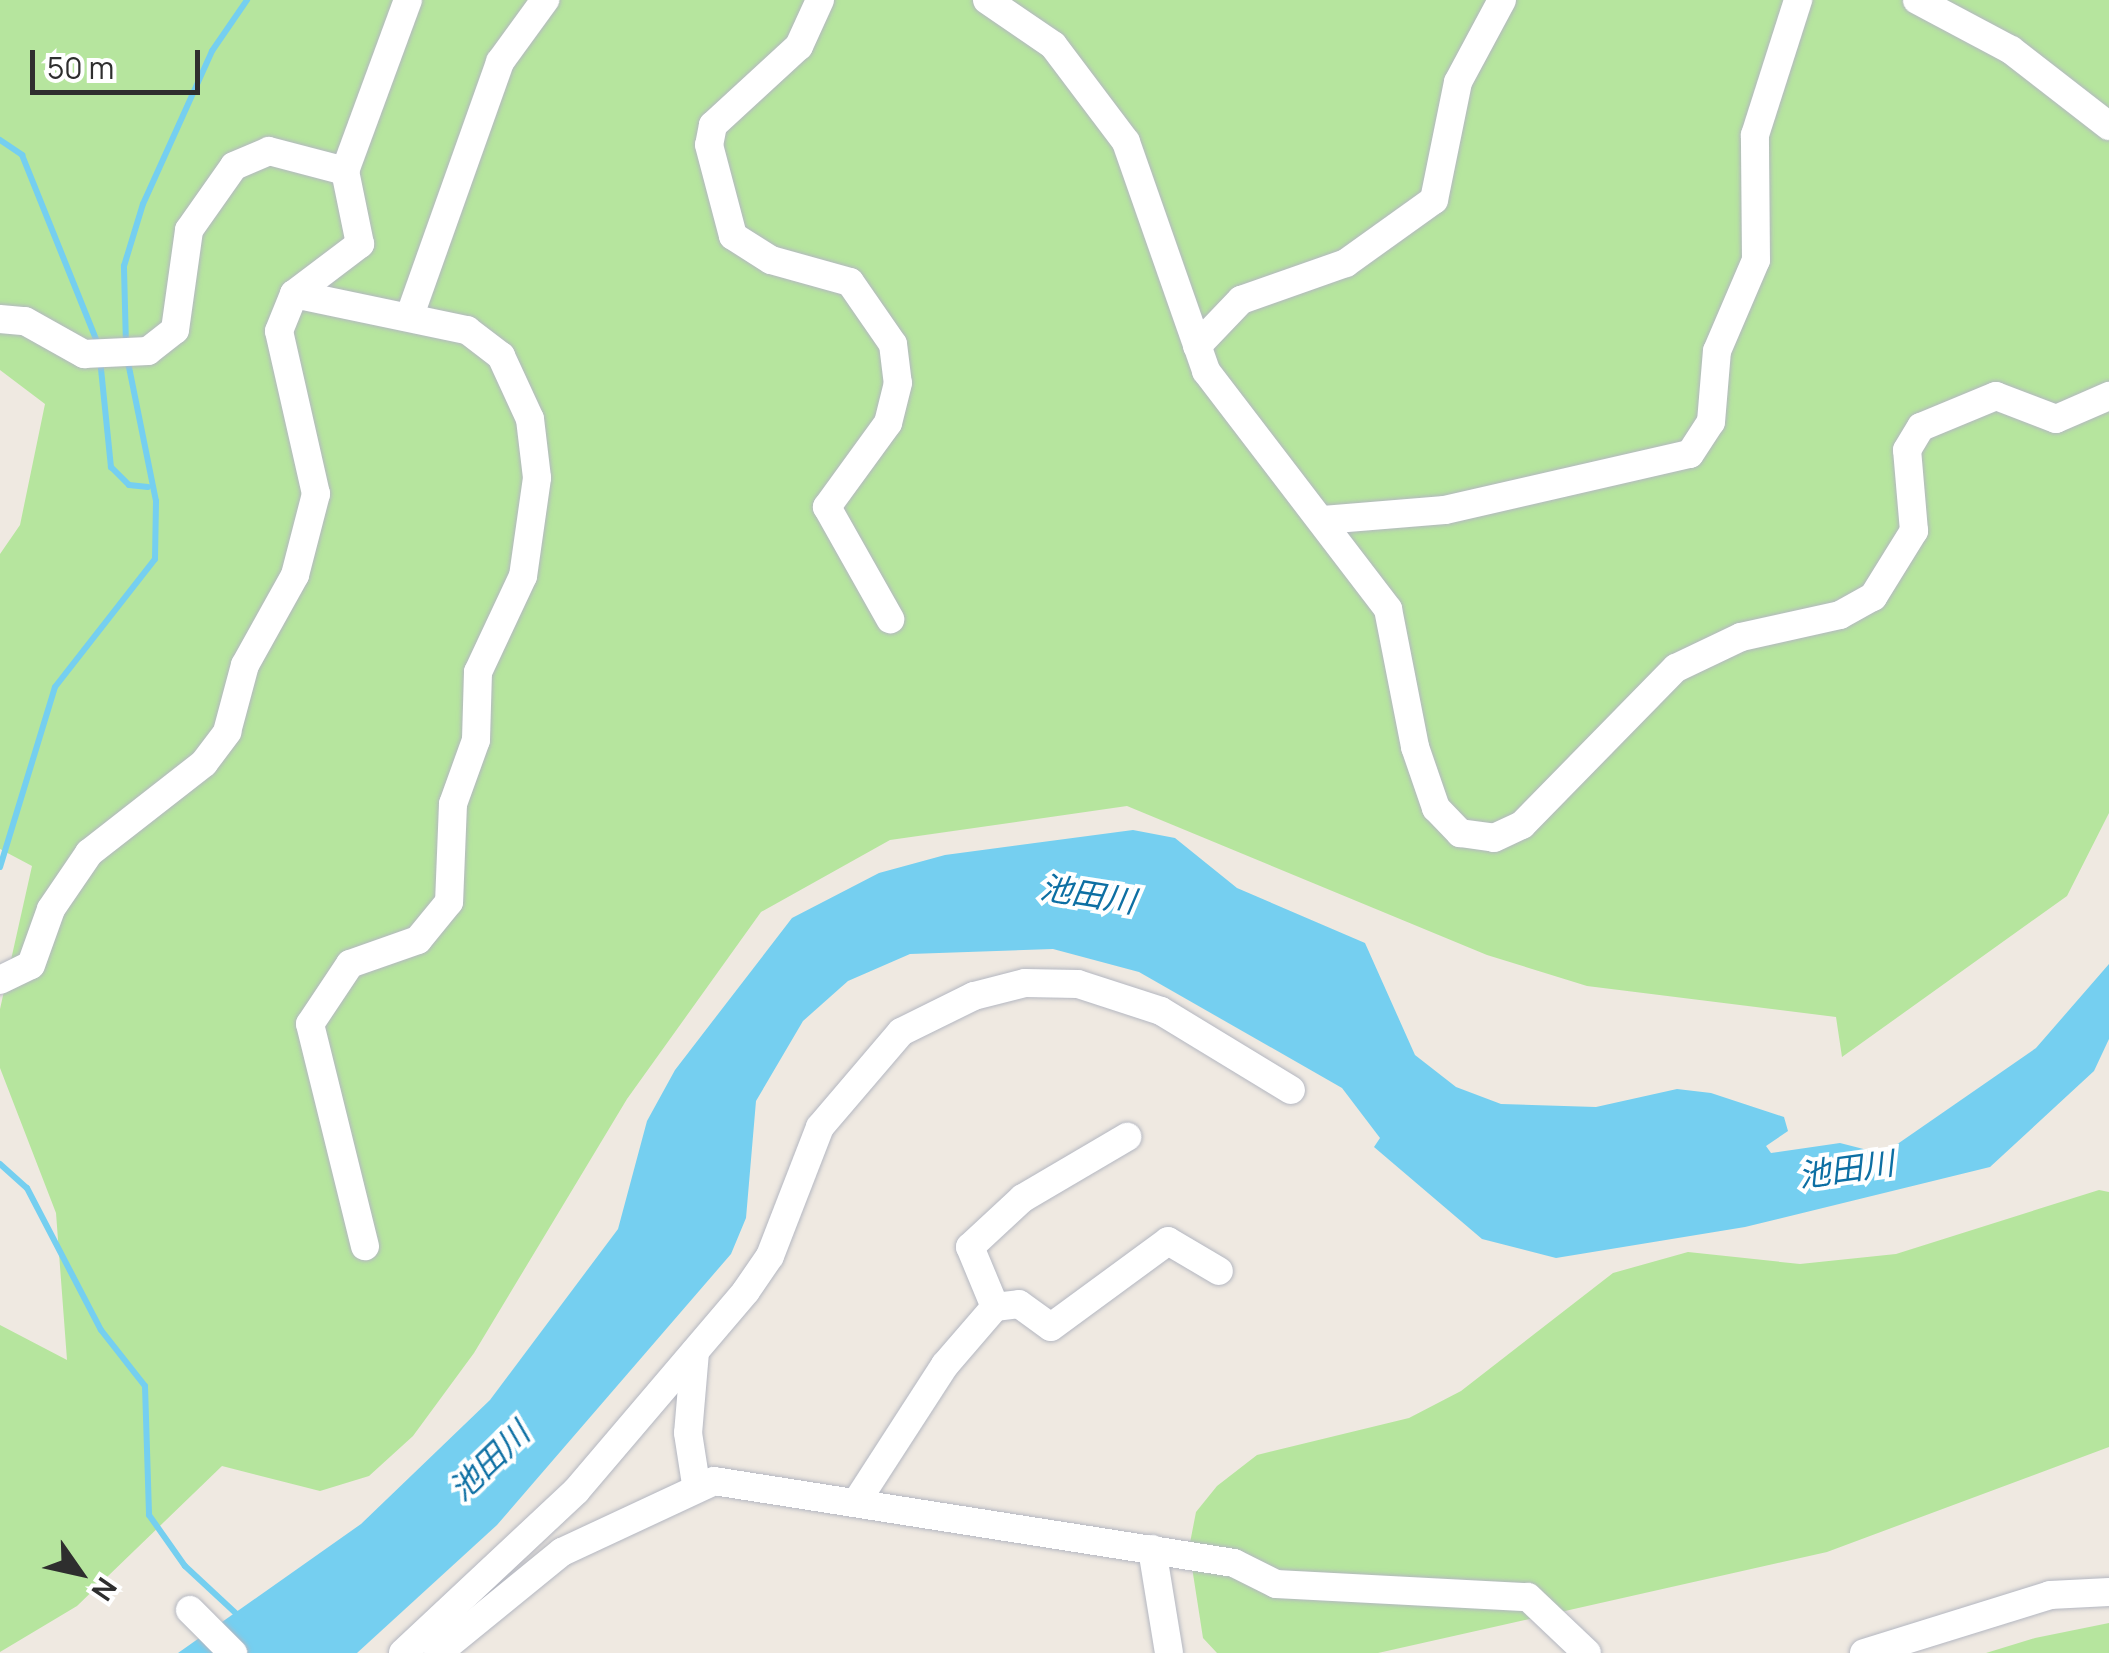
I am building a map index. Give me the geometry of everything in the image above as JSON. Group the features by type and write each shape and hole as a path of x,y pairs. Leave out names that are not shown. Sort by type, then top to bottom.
{"street":[{"path":"0,980 31,966 51,910 89,853 204,763 227,732 245,665 295,575 316,494 280,331 294,294 360,244 345,172 408,0"},
{"path":"410,315 500,62 545,0"},
{"path":"820,0 799,46 713,125 709,145 733,236 770,260 850,282 893,344 888,423 826,507 890,619"},
{"path":"1197,346 1241,300 1346,262 1434,200 1458,82 1502,0"},
{"path":"1323,520 1445,510 1690,454 1711,422 1726,319 1756,260 1755,135 1798,0"},
{"path":"1917,0 2011,50 2109,126"},
{"path":"996,1 1071,65 1126,142 1197,346 1231,414 1323,520 1388,610 1436,808 1460,833 1494,838 1559,793 1629,707 1676,668 1741,637 1840,615 1872,597 1914,531 1906,450 1921,427 1996,396 2056,419 2109,396"},
{"path":"0,319 25,322 84,354 148,351 175,330 189,230 234,166 269,151 345,172"},
{"path":"294,294 410,315 467,330 518,383 538,520 522,576 484,648 476,740 454,804 449,902 418,940 350,964 310,1024 366,1246"},
{"path":"402,1653 512,1558 694,1352 770,1256 802,1166 842,1096 901,1032 974,996 1025,983 1121,994 1291,1090"},
{"path":"995,1307 970,1248 1023,1198 1127,1136"},
{"path":"857,1502 945,1365 995,1307 1019,1304 1051,1327 1168,1242 1219,1270"},
{"path":"694,1352 688,1433 696,1484"},
{"path":"438,1653 562,1552 696,1484 857,1502 1234,1563 1276,1584 1528,1597 1587,1653"},
{"path":"1152,1549 1169,1653"},
{"path":"1864,1653 2050,1595 2109,1592"},
{"path":"190,1610 232,1653"}],"green space":[{"path":"0,0 2109,0 2109,813 2067,896 1842,1057 1836,1017 1587,986 1487,955 1127,806 890,840 761,912 627,1099 474,1353 413,1436 369,1476 320,1491 222,1466 77,1606 0,1652 0,1325 67,1360 56,1213 0,1068 0,1009 32,866 0,849 0,554 20,525 45,404 0,370"},
{"path":"2099,1190 2109,1192 2109,1447 1827,1552 1378,1653 1217,1653 1203,1638 1189,1548 1196,1512 1217,1486 1257,1455 1409,1418 1461,1391 1613,1273 1688,1252 1800,1264 1896,1254"},
{"path":"2109,1623 2109,1653 1986,1653 2035,1638"}],"water":[{"name":"池田川","path":"1133,830 1175,838 1237,888 1365,943 1415,1055 1456,1087 1501,1104 1596,1107 1677,1089 1711,1093 1784,1117 1788,1131 1766,1146 1771,1153 1840,1143 1883,1154 2036,1048 2109,964 2109,1039 2094,1071 1990,1167 1745,1227 1556,1258 1482,1239 1374,1147 1380,1138 1342,1088 1139,972 1053,949 910,954 848,981 803,1021 756,1101 746,1218 731,1254 497,1525 357,1653 178,1653 361,1524 490,1400 618,1229 647,1121 675,1070 792,918 879,873 945,855"}],"waterway":[{"path":"126,345 124,266 143,204 212,51 247,0"},
{"path":"0,140 22,155 99,347"},
{"path":"0,867 55,687 155,559 156,501 127,357"},
{"path":"100,359 111,467 129,485 148,487"},
{"path":"0,1164 27,1188 101,1330 145,1386 149,1515 185,1566 242,1619"}]}
